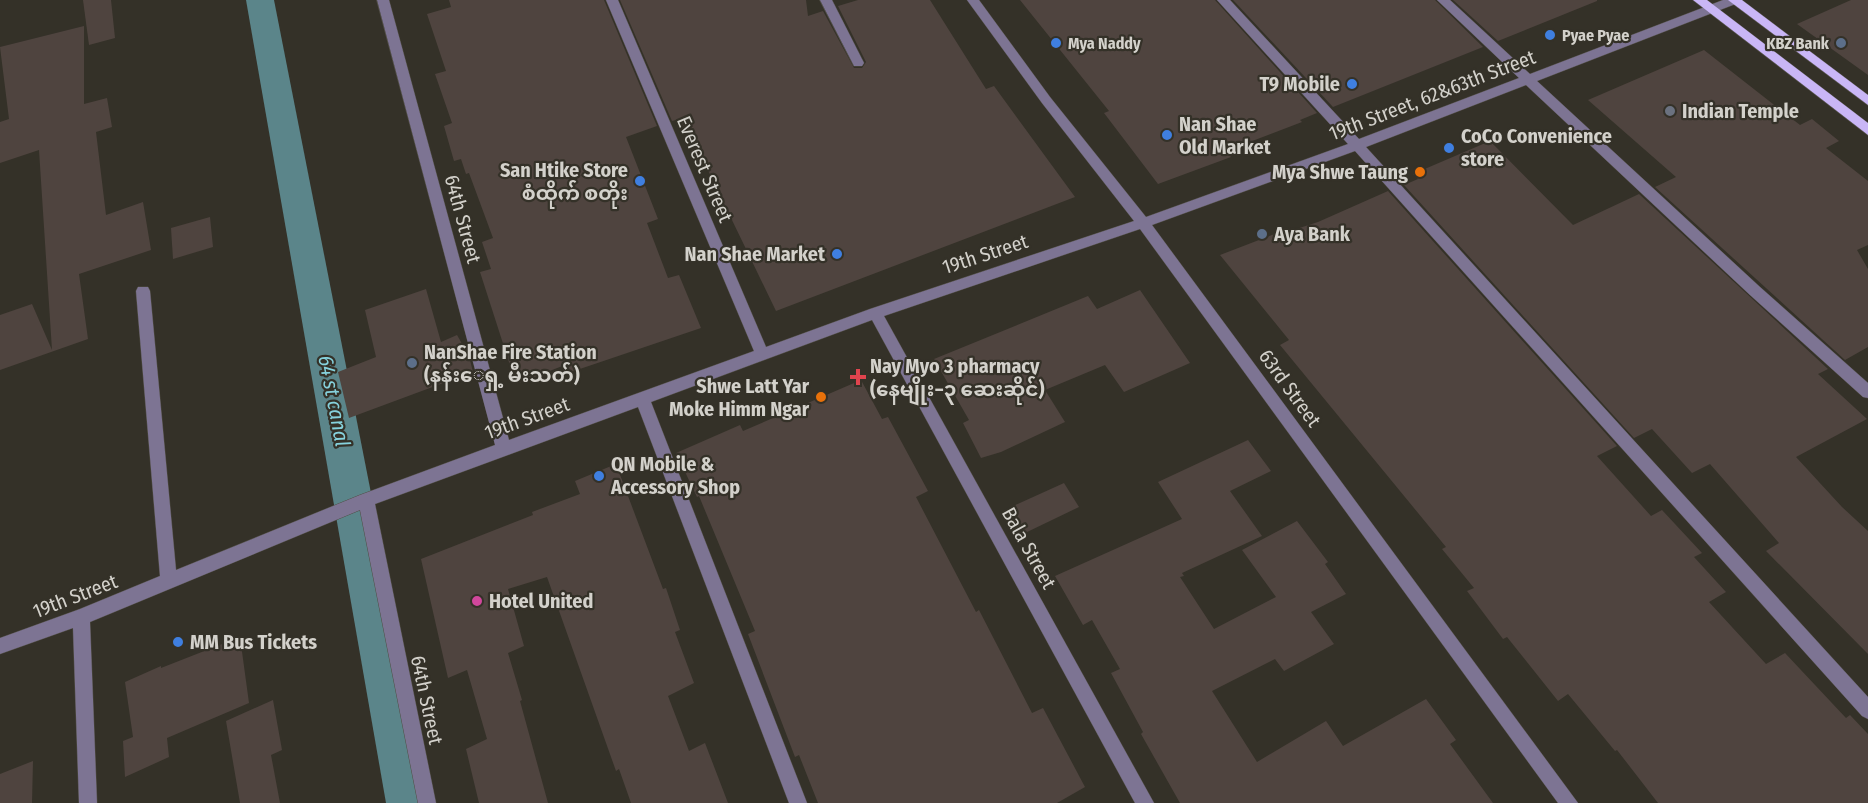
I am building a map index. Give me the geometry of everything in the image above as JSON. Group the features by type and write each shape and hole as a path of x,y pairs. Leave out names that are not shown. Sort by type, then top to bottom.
{"main road":[{"path":"1699,0 1868,130"},
{"path":"1734,0 1868,101"}],"street":[{"name":"64th Street","path":"383,0 504,449"},
{"name":"Everest Street","path":"612,0 762,354"},
{"path":"826,0 858,63"},
{"name":"63rd Street","path":"973,0 1046,100 1143,223 1569,803"},
{"path":"1222,0 1358,145 1868,710"},
{"path":"1443,0 1755,291 1868,392"},
{"name":"19th Street, 62&63th Street","path":"1143,223 1358,145 1734,0"},
{"name":"19th Street","path":"0,646 81,617 293,529 504,449 875,313 1143,223"},
{"path":"143,291 169,581"},
{"name":"Bala Street","path":"875,313 1145,803"},
{"path":"642,398 798,803"},
{"name":"64th Street","path":"362,502 427,803"},
{"path":"81,617 88,803"}],"building":[{"path":"83,0 111,0 115,38 89,45"},
{"path":"449,0 604,0 657,126 626,137 658,219 647,223 668,278 679,275 701,328 568,373 565,365 516,384 480,272 491,269 482,242 493,238 469,173 466,174 461,159 454,161 444,126 452,123 435,74 446,71 427,14 451,7"},
{"path":"620,0 806,0 808,16 823,11 854,68 862,68 866,62 838,6 858,0 930,0 986,89 994,86 1075,197 776,311 686,125 683,126 680,119 672,121"},
{"path":"1020,0 1215,0 1317,113 1300,120 1302,122 1226,151 1231,157 1158,184 1104,113 1109,111"},
{"path":"1233,0 1435,0 1483,47 1333,107"},
{"path":"1453,0 1597,0 1597,1 1498,41"},
{"path":"1851,0 1868,0 1868,75 1797,24"},
{"path":"84,26 84,104 107,98 112,127 96,132 106,215 143,202 151,250 79,274 88,339 0,370 0,315 32,304 52,350 39,150 0,163 0,122 9,119 0,47"},
{"path":"1704,50 1800,125 1812,119 1839,141 1826,148 1868,181 1868,245 1857,250 1868,269 1868,347 1845,360 1655,187 1676,177 1588,100"},
{"path":"1490,141 1573,225 1639,194 1828,369 1818,374 1867,419 1796,457 1842,507 1868,531 1868,654 1766,551 1779,543 1710,464 1692,473 1652,429 1634,438 1404,185 1418,179 1413,174"},
{"path":"1388,191 1617,446 1597,456 1651,516 1662,510 1702,553 1694,557 1726,592 1709,602 1766,664 1785,653 1846,718 1850,715 1868,734 1868,803 1658,803 1617,750 1615,751 1568,694 1558,701 1507,637 1503,639 1467,591 1474,588 1442,549 1446,547 1280,345 1289,340 1220,255 1285,230 1287,232 1318,222"},
{"path":"210,217 213,247 173,259 171,228"},
{"path":"426,289 441,342 457,335 469,356 473,372 349,418 338,372 376,357 365,310"},
{"path":"1140,290 1190,363 1124,392 1105,365 1045,390 1065,422 1001,452 981,458 963,423 969,420 934,359 1088,296 1097,309"},
{"path":"861,380 882,419 888,417 928,491 916,497 976,612 979,610 1032,713 1043,708 1085,787 1057,803 818,803 799,755 795,757 748,634 755,631 699,496 697,497 676,453 740,425 743,431"},
{"path":"1248,440 1271,471 1230,491 1262,536 1182,573 1184,576 1180,577 1214,629 1276,597 1242,550 1297,521 1328,562 1325,564 1346,594 1311,612 1334,644 1284,671 1275,659 1212,691 1257,762 1326,721 1343,746 1426,699 1456,740 1450,744 1493,803 1180,803 1141,734 1143,732 1111,673 1120,669 1092,620 1083,625 1055,576 1182,519 1158,482"},
{"path":"616,464 663,589 666,588 680,630 675,632 694,683 668,696 689,751 705,743 728,803 631,803 619,769 616,771 547,577 508,589 524,646 508,653 548,803 479,803 466,749 487,739 467,670 448,678 421,559 580,494 575,481"},
{"path":"1064,483 1079,507 1025,533 1011,507"},
{"path":"240,637 249,703 167,738 169,757 125,777 123,741 133,737 125,682"},
{"path":"273,700 282,750 271,755 280,803 240,803 226,721"},
{"path":"33,761 32,803 0,803 0,774"}],"waterway":[{"name":"64 st canal","path":"260,0 409,803"}],"place":[{"name":"Pyae Pyae","path":"1550,35"},
{"name":"Mya Naddy","path":"1056,43"},
{"name":"KBZ Bank","path":"1841,43"},
{"name":"T9 Mobile","path":"1352,84"},
{"name":"Indian Temple","path":"1670,111"},
{"name":"Nan Shae Old Market","path":"1167,135"},
{"name":"CoCo Convenience store","path":"1449,148"},
{"name":"Mya Shwe Taung","path":"1420,172"},
{"name":"San Htike Store စံထိုက် စတိုး","path":"640,181"},
{"name":"Aya Bank","path":"1262,234"},
{"name":"Nan Shae Market","path":"837,254"},
{"name":"NanShae Fire Station (နန်းေရှ့ မီးသတ်)","path":"412,363"},
{"name":"Nay Myo 3 pharmacy (နေမျိုး−၃ ဆေးဆိုင်)","path":"858,377"},
{"name":"Shwe Latt Yar Moke Himm Ngar","path":"821,397"},
{"name":"QN Mobile & Accessory Shop","path":"599,476"},
{"name":"Hotel United","path":"477,601"},
{"name":"MM Bus Tickets","path":"178,642"}]}
